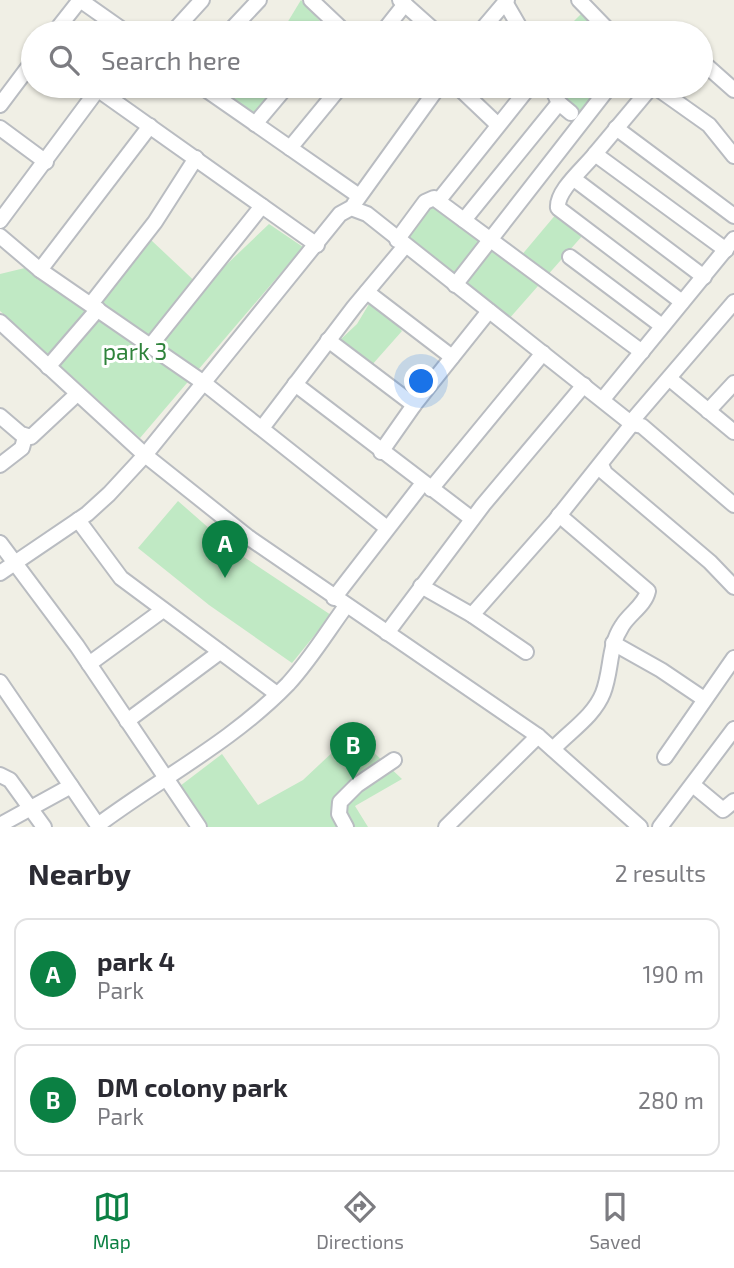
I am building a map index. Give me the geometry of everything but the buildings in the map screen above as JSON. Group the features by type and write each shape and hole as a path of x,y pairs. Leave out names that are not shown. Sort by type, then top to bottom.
{"street":[{"path":"63,21 80,0 110,21"},
{"path":"183,21 202,0"},
{"path":"239,21 258,0"},
{"path":"311,0 331,21"},
{"path":"579,0 599,21"},
{"path":"489,21 506,1 517,21"},
{"path":"393,21 409,3 426,21"},
{"path":"713,71 734,90"},
{"path":"0,104 5,87 21,72"},
{"path":"0,221 46,162 89,98"},
{"path":"111,98 317,245"},
{"path":"218,98 290,148 401,243 631,423 642,426 734,505"},
{"path":"255,124 277,98"},
{"path":"290,148 331,98"},
{"path":"0,573 78,520 109,494 145,455 340,214 355,202 430,98"},
{"path":"470,98 498,125"},
{"path":"439,200 520,98"},
{"path":"557,98 572,113"},
{"path":"455,285 489,237 600,98"},
{"path":"642,98 574,179 559,199 558,208 682,302"},
{"path":"670,98 709,125 734,156"},
{"path":"464,220 559,103"},
{"path":"40,270 150,126"},
{"path":"0,128 46,162"},
{"path":"616,128 734,216"},
{"path":"595,154 730,244 603,399"},
{"path":"48,367 155,222 195,158"},
{"path":"574,179 704,277"},
{"path":"262,428 367,292 425,202 434,198 642,352"},
{"path":"151,345 262,206"},
{"path":"0,236 40,270 204,383 387,528"},
{"path":"570,257 663,326"},
{"path":"367,292 452,357"},
{"path":"472,615 601,465 631,423 734,302"},
{"path":"381,452 414,405 489,311"},
{"path":"0,323 145,455 248,537 538,736 640,827"},
{"path":"328,340 414,405"},
{"path":"0,682 99,826 218,745 297,673 387,528 543,353"},
{"path":"670,379 734,432"},
{"path":"708,411 734,383"},
{"path":"295,384 472,519"},
{"path":"387,633 472,519 584,385"},
{"path":"25,437 37,433 77,394"},
{"path":"0,416 25,437"},
{"path":"0,465 22,448 25,437"},
{"path":"601,465 605,473 710,562 734,587"},
{"path":"553,748 592,713 603,692 613,643 623,624 648,592 559,515"},
{"path":"78,520 121,578 277,694"},
{"path":"0,543 89,664 199,827"},
{"path":"421,586 472,615 526,652"},
{"path":"89,664 163,610"},
{"path":"613,643 662,670 704,699"},
{"path":"127,721 220,652"},
{"path":"665,757 734,658"},
{"path":"660,827 734,729"},
{"path":"446,827 538,736"},
{"path":"346,827 339,814 340,802 358,785 394,760"},
{"path":"0,775 10,780 44,827"},
{"path":"693,785 723,810 734,800"},
{"path":"0,825 71,786"}],"green space":[{"path":"301,0 320,21 288,21"},
{"path":"583,12 595,21 574,21"},
{"path":"223,98 270,98 248,119"},
{"path":"561,98 599,98 584,114"},
{"path":"435,201 515,263 557,213 583,235 508,320 404,238"},
{"name":"park 3","path":"269,224 303,247 140,438 0,311 0,274 33,266 97,304 151,240 202,288"},
{"path":"369,304 387,314 402,331 371,366 339,341 357,324"},
{"path":"178,501 235,551 331,615 292,663 209,605 138,548"},
{"path":"353,733 402,779 355,806 368,827 208,827 180,786 222,754 258,805 303,780"}],"place":[{"name":"park 4","path":"225,578"},
{"name":"DM colony park","path":"353,780"}]}
